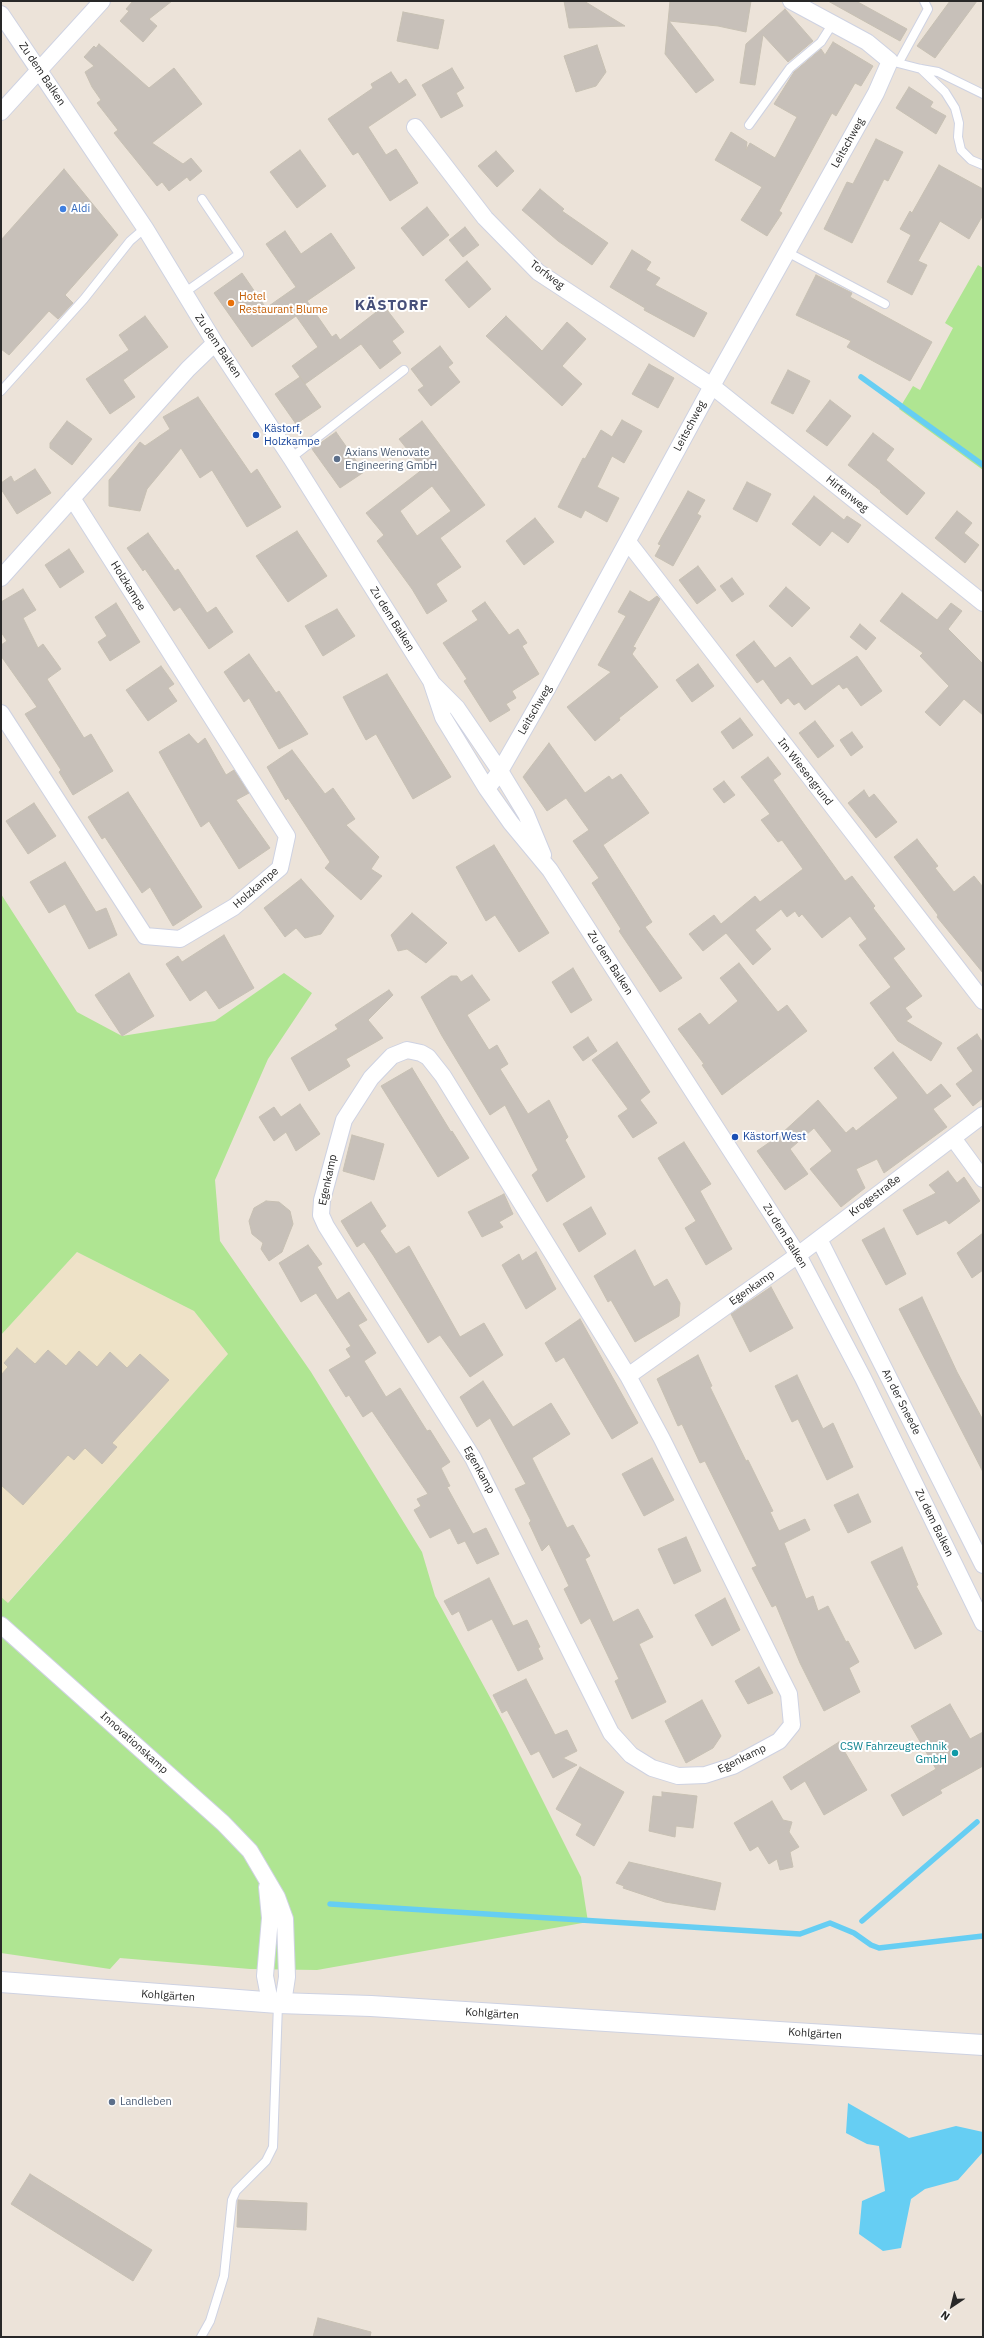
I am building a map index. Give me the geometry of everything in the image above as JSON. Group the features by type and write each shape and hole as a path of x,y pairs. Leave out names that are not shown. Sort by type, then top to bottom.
{"street":[{"path":"1,112 102,1"},
{"path":"791,1 867,42 894,62"},
{"name":"Zu dem Balken","path":"1,14 144,228 215,343 291,458 431,681 457,708 500,771 526,814 550,870"},
{"name":"Leitschweg","path":"487,789 500,771 628,542 712,386 894,62"},
{"name":"Torfweg","path":"415,127 485,218 538,272 712,386"},
{"path":"1,578 188,369 215,343"},
{"name":"Hirtenweg","path":"712,386 983,603"},
{"name":"Holzkampe","path":"1,713 145,936 180,939 234,907 280,868 287,836 72,498"},
{"name":"Im Wiesengrund","path":"628,542 983,1001"},
{"name":"Zu dem Balken","path":"431,681 443,717 487,789 511,823 550,870 798,1255 859,1371 983,1623"},
{"name":"Egenkamp","path":"414,1051 428,1057 436,1065 628,1376 662,1439 789,1694 792,1725 779,1741 733,1766 705,1775 678,1776 652,1768 631,1755 611,1733 476,1464 322,1219 322,1200 344,1120 371,1078 392,1056 399,1052 414,1051"},
{"name":"Krogestraße","path":"798,1255 983,1115"},
{"path":"952,1138 983,1179"},
{"name":"An der Sneede","path":"819,1239 983,1565"},
{"name":"Egenkamp","path":"628,1376 798,1255"},
{"name":"Innovationskamp","path":"1,1625 239,1838 260,1867 277,1897 285,1919 288,1977 277,2003"},
{"name":"Innovationskamp","path":"260,1867 268,1896 269,1945 265,1976 277,2003"},
{"name":"Kohlgärten","path":"1,1982 277,2003 371,2006 983,2044"}],"lane":[{"path":"924,1 928,9 894,62 938,72 983,94"},
{"path":"749,125 790,68 821,42 832,23"},
{"path":"921,69 945,92 955,108 959,123 958,137 961,150 971,160 983,166"},
{"path":"184,293 239,254 202,199"},
{"path":"1,391 84,299 130,241 144,228"},
{"path":"787,252 885,304"},
{"path":"291,458 404,370"},
{"path":"201,2337 210,2321 224,2276 232,2200 236,2191 266,2161 273,2147 277,2003"}],"shaded area":[{"path":"77,1252 194,1311 228,1354 7,1603 1,1597 1,1335"}],"green space":[{"path":"978,265 983,268 983,470 899,409 913,386 920,390 953,328 945,323"},
{"path":"1,894 77,1012 122,1036 215,1021 284,973 312,993 268,1059 215,1180 220,1241 311,1372 422,1552 435,1596 505,1725 581,1877 588,1922 317,1970 250,1969 120,1958 110,1969 1,1953 1,1597 8,1603 228,1354 194,1311 77,1252 1,1335"}],"water":[{"path":"848,2103 909,2138 956,2126 983,2132 983,2152 958,2180 925,2189 911,2199 901,2248 883,2251 859,2234 862,2201 885,2191 879,2146 867,2144 846,2133"}],"building":[{"path":"133,1 172,1 149,19 157,26 143,42 120,21 129,11 126,9"},
{"path":"564,1 584,1 625,26 569,28"},
{"path":"670,1 751,1 746,32 718,26 669,21 714,80 696,93 665,54"},
{"path":"828,1 856,1 907,29 900,41"},
{"path":"950,1 977,1 935,58 917,46"},
{"path":"785,9 813,41 788,62 763,35 755,85 740,83 746,44"},
{"path":"403,12 444,20 438,49 397,41"},
{"path":"833,42 873,66 861,86 855,83 836,116 832,113 779,211 782,213 767,236 741,220 762,187 715,160 731,132 747,142 746,150 750,143 775,158 797,117 774,104 794,72 821,49 825,55"},
{"path":"99,44 149,88 174,68 202,104 152,143 183,164 191,158 202,171 190,181 187,177 169,191 162,182 157,186 114,133 118,130 97,103 101,100 92,87 85,72 94,66 84,57 94,46 96,48"},
{"path":"597,45 606,72 596,86 576,92 564,56"},
{"path":"452,68 464,88 456,93 463,106 441,118 422,85"},
{"path":"391,72 399,84 406,79 416,95 368,127 386,155 396,149 418,183 390,201 358,152 353,155 328,119 373,88 371,84"},
{"path":"909,87 933,102 930,107 946,116 936,134 896,108"},
{"path":"876,139 903,152 888,181 884,179 852,243 824,229 847,182 853,184"},
{"path":"300,150 326,186 297,208 270,172"},
{"path":"496,151 514,171 497,187 478,166"},
{"path":"939,165 983,189 983,215 969,239 940,221 918,261 927,265 912,295 887,282 911,235 900,229 910,211 912,213"},
{"path":"64,169 118,235 65,295 73,303 58,319 49,311 9,355 1,349 1,240"},
{"path":"540,189 564,209 562,211 608,243 592,265 558,241 522,210"},
{"path":"427,207 449,235 423,256 401,228"},
{"path":"465,227 479,245 463,257 449,240"},
{"path":"285,231 301,254 331,233 355,268 307,301 332,337 336,334 340,340 384,306 404,332 392,341 401,353 380,369 361,344 305,384 292,366 318,347 296,316 252,347 214,293 242,273 266,308 296,287 266,244"},
{"path":"632,250 651,262 646,270 660,278 655,285 707,313 694,337 644,310 645,308 610,287"},
{"path":"467,261 491,289 469,308 445,280"},
{"path":"816,275 852,293 850,297 932,342 910,381 847,347 851,341 796,315"},
{"path":"145,316 168,347 123,380 135,397 110,414 86,379 129,350 119,335"},
{"path":"506,316 542,351 567,322 586,339 562,366 582,384 562,406 486,336"},
{"path":"440,346 453,363 448,367 460,382 431,406 418,390 424,386 411,369"},
{"path":"649,364 674,378 658,408 632,394"},
{"path":"788,370 810,381 793,414 771,403"},
{"path":"300,377 321,407 296,424 275,394"},
{"path":"198,397 251,474 257,469 281,507 247,527 212,470 200,478 181,448 147,489 140,511 109,506 109,480 140,442 145,446 170,429 163,417"},
{"path":"830,400 851,416 827,446 806,431"},
{"path":"622,420 642,431 624,463 612,456 597,487 619,498 607,522 585,510 581,518 558,507 583,458 585,459 601,430 612,437"},
{"path":"67,421 92,439 72,465 50,448 50,443"},
{"path":"422,421 485,505 440,538 461,567 436,584 447,601 427,614 412,589 377,541 384,535 366,513 423,469 399,439","holes":["432,486 451,511 417,536 400,511"]},
{"path":"336,432 364,472 340,488 312,449"},
{"path":"873,433 894,449 886,460 925,493 907,515 880,492 881,491 848,465"},
{"path":"35,469 51,493 17,514 1,489 1,483 11,476 14,482"},
{"path":"747,482 771,494 757,522 733,509"},
{"path":"688,491 705,500 697,514 701,516 673,566 655,556 661,545 658,544"},
{"path":"814,496 844,520 847,516 861,525 848,543 832,531 820,546 792,524"},
{"path":"957,511 972,523 964,533 979,545 965,563 935,538"},
{"path":"535,518 554,542 524,565 506,541"},
{"path":"297,531 327,576 288,602 256,556"},
{"path":"148,533 175,571 178,569 207,613 216,607 233,632 209,649 180,607 174,611 145,569 143,571 127,548"},
{"path":"69,549 84,572 60,588 45,565"},
{"path":"698,566 716,590 697,604 679,580"},
{"path":"732,578 744,594 732,602 720,586"},
{"path":"786,587 810,608 792,627 769,606"},
{"path":"23,589 36,610 23,618 38,648 43,644 61,669 47,679 84,738 91,734 113,771 73,795 59,772 61,770 25,714 37,707 1,656 1,645 7,641 1,632 1,602"},
{"path":"630,591 649,602 657,596 660,599 633,647 636,648 632,654 658,687 619,718 620,720 595,741 567,707 611,672 598,665 626,616 618,612"},
{"path":"902,593 937,620 951,603 962,611 948,629 983,664 983,715 964,699 940,726 925,712 949,686 920,656 923,653 880,621"},
{"path":"485,602 509,635 518,629 527,643 522,646 539,674 512,691 516,698 506,704 510,710 490,722 464,681 467,679 443,643 478,620 472,611"},
{"path":"116,603 140,642 110,661 98,642 107,636 95,617"},
{"path":"337,609 355,636 323,656 305,626"},
{"path":"860,624 876,638 866,650 850,637"},
{"path":"754,641 775,668 790,657 812,686 857,656 882,691 861,706 847,687 843,689 839,684 805,710 799,702 794,705 788,698 781,704 763,679 757,683 736,655"},
{"path":"249,654 276,693 279,691 308,734 279,749 249,698 244,702 224,672"},
{"path":"698,664 714,686 692,702 676,680"},
{"path":"161,666 174,684 168,688 177,701 148,721 126,690"},
{"path":"387,674 451,777 413,799 376,734 366,740 343,697"},
{"path":"740,718 753,735 733,749 721,732"},
{"path":"815,721 834,746 818,758 799,733"},
{"path":"852,732 863,747 851,756 840,740"},
{"path":"189,734 198,744 205,738 226,775 234,770 249,793 236,800 270,848 239,869 209,821 201,827 159,752"},
{"path":"549,743 585,793 609,776 612,780 621,774 649,813 603,845 652,922 645,927 682,978 660,992 619,931 621,929 592,883 599,878 573,841 589,830 566,798 547,811 523,777"},
{"path":"292,750 325,794 333,788 355,819 346,825 379,857 371,869 382,876 361,900 325,868 330,862 288,798 286,800 267,767"},
{"path":"768,757 781,774 773,780 804,824 845,881 852,876 875,906 873,908 905,949 893,958 922,996 905,1008 912,1017 906,1021 942,1043 931,1061 898,1041 870,1003 891,987 859,945 867,939 850,916 822,938 802,914 799,917 795,911 787,917 781,909 755,930 771,949 753,965 726,933 703,951 689,934 714,915 721,924 755,896 760,902 803,869 782,840 778,842 761,820 770,814 741,777"},
{"path":"724,781 735,795 724,803 713,789"},
{"path":"864,790 869,798 874,794 897,822 876,838 848,803"},
{"path":"128,792 202,907 173,926 150,887 142,893 105,837 102,839 88,817"},
{"path":"34,803 56,836 28,854 6,821"},
{"path":"917,839 938,866 935,868 954,892 974,876 983,887 983,973 937,917 938,915 894,857"},
{"path":"494,845 549,933 519,952 495,915 486,921 456,867"},
{"path":"65,862 96,912 106,908 117,935 89,949 65,904 49,913 30,882"},
{"path":"301,879 334,916 321,934 305,938 296,928 285,937 264,908"},
{"path":"412,913 447,943 426,963 407,949 398,951 391,935"},
{"path":"224,935 254,988 219,1009 206,990 190,1001 166,964 178,956 182,962"},
{"path":"739,963 778,1012 787,1005 807,1031 722,1095 702,1065 704,1064 678,1029 700,1013 709,1025 738,1001 720,978"},
{"path":"573,968 592,1000 571,1013 552,982"},
{"path":"129,973 154,1016 122,1036 95,995"},
{"path":"472,975 490,1000 467,1015 489,1050 497,1045 508,1064 500,1069 528,1114 549,1100 568,1137 565,1140 585,1177 547,1202 532,1175 538,1170 505,1105 490,1115 442,1036 421,997 451,976 457,976 461,982"},
{"path":"389,990 393,995 368,1020 383,1038 346,1059 350,1066 309,1091 291,1058 338,1029 335,1025"},
{"path":"977,1034 983,1043 983,1098 973,1106 956,1084 973,1071 957,1048"},
{"path":"588,1037 597,1051 583,1061 573,1047"},
{"path":"617,1042 650,1092 640,1100 657,1123 633,1138 618,1116 628,1109 592,1060"},
{"path":"893,1052 927,1095 941,1084 951,1096 933,1109 947,1127 884,1173 877,1159 856,1169 865,1188 841,1207 810,1169 832,1151 814,1128 790,1149 808,1174 785,1190 757,1151 780,1135 818,1100 846,1133 853,1127 856,1131 898,1098 874,1068"},
{"path":"412,1068 451,1132 452,1131 469,1158 438,1177 381,1086"},
{"path":"300,1104 320,1134 296,1151 286,1132 274,1141 259,1117 274,1107 281,1117"},
{"path":"352,1135 384,1144 374,1180 343,1171"},
{"path":"684,1142 711,1184 700,1191 732,1249 706,1265 685,1228 696,1221 658,1158"},
{"path":"948,1171 957,1183 964,1177 980,1201 949,1224 946,1220 917,1235 903,1210 936,1193 929,1185"},
{"path":"504,1194 513,1214 499,1222 503,1227 482,1237 468,1212"},
{"path":"266,1201 279,1202 290,1211 293,1224 282,1252 269,1261 261,1249 263,1243 252,1234 249,1221 254,1208"},
{"path":"371,1202 386,1226 380,1231 396,1254 409,1246 460,1337 484,1323 503,1355 470,1377 440,1335 428,1343 364,1242 357,1247 341,1221"},
{"path":"591,1207 606,1234 579,1252 563,1224"},
{"path":"884,1228 906,1274 886,1285 862,1240"},
{"path":"983,1233 983,1270 972,1278 957,1253"},
{"path":"308,1245 322,1264 317,1267 337,1300 349,1292 367,1320 358,1325 376,1353 364,1361 386,1397 400,1388 427,1431 430,1430 450,1462 441,1468 450,1486 447,1487 473,1534 486,1528 499,1554 477,1564 465,1541 458,1544 450,1528 430,1538 414,1510 421,1506 417,1499 428,1494 372,1411 363,1417 349,1395 346,1397 329,1370 351,1357 346,1349 351,1346 316,1293 301,1302 279,1263"},
{"path":"635,1250 654,1287 667,1279 680,1303 679,1316 635,1342 611,1300 608,1302 594,1276"},
{"path":"536,1252 556,1289 526,1309 502,1265 519,1254 522,1261"},
{"path":"771,1287 793,1328 750,1352 731,1314"},
{"path":"922,1297 957,1372 983,1420 983,1472 899,1309"},
{"path":"580,1319 638,1423 612,1439 564,1357 556,1362 545,1343"},
{"path":"17,1348 35,1364 48,1350 66,1366 79,1351 97,1367 110,1352 127,1368 140,1354 169,1380 112,1443 117,1447 102,1464 85,1448 74,1460 68,1455 23,1505 1,1485 1,1375 8,1367 4,1363"},
{"path":"698,1355 712,1386 710,1387 746,1461 748,1460 773,1511 770,1512 779,1531 805,1519 810,1530 784,1543 806,1599 813,1596 818,1611 828,1606 846,1642 848,1641 859,1662 849,1668 860,1692 824,1711 800,1663 776,1605 772,1607 752,1568 757,1566 705,1461 700,1463 682,1424 678,1426 657,1379"},
{"path":"797,1375 823,1429 833,1423 853,1467 827,1480 798,1419 792,1422 775,1386"},
{"path":"483,1381 513,1427 551,1403 570,1434 532,1458 567,1528 573,1525 590,1556 585,1559 613,1622 638,1609 653,1637 639,1644 666,1702 632,1719 615,1681 619,1679 590,1618 581,1624 564,1589 569,1586 549,1544 542,1551 529,1523 531,1521 515,1489 526,1484 490,1418 477,1427 460,1397"},
{"path":"652,1458 674,1500 644,1516 622,1474"},
{"path":"858,1494 871,1522 848,1533 834,1505"},
{"path":"686,1537 701,1571 674,1584 658,1549"},
{"path":"902,1547 918,1585 916,1586 942,1634 915,1649 871,1562"},
{"path":"489,1578 513,1626 527,1620 540,1647 538,1648 543,1659 518,1671 492,1619 468,1631 459,1611 452,1615 444,1601"},
{"path":"725,1598 740,1630 712,1646 695,1615"},
{"path":"759,1667 773,1693 748,1704 735,1681"},
{"path":"526,1679 555,1735 567,1730 577,1751 563,1758 577,1765 553,1778 539,1751 531,1755 507,1710 502,1713 493,1695"},
{"path":"702,1700 721,1736 713,1748 686,1763 665,1721"},
{"name":"CSW Fahrzeugtechnik GmbH","path":"950,1704 970,1739 983,1732 983,1766 940,1790 942,1793 903,1816 891,1795 936,1769 911,1726"},
{"path":"839,1742 867,1790 824,1815 805,1781 791,1790 783,1777"},
{"path":"580,1767 624,1792 594,1846 576,1835 582,1824 556,1809"},
{"path":"662,1792 697,1796 693,1828 676,1826 675,1837 649,1831 653,1796 662,1797"},
{"path":"772,1801 783,1820 792,1822 789,1832 799,1847 790,1852 793,1867 780,1870 777,1859 769,1864 758,1846 750,1851 734,1823"},
{"path":"629,1862 721,1883 715,1910 665,1902 623,1888 624,1886 616,1883"},
{"path":"30,2174 152,2250 133,2281 11,2204"},
{"path":"238,2200 307,2203 306,2230 237,2227"},
{"path":"318,2318 371,2332 370,2337 313,2337"}],"waterway":[{"path":"861,377 983,465"},
{"path":"862,1921 977,1822"},
{"path":"330,1904 800,1934 830,1923 854,1933 871,1945 879,1948 983,1936"}],"place":[{"name":"Aldi","path":"63,209"},
{"name":"Hotel Restaurant Blume","path":"231,303"},
{"name":"Kästorf, Holzkampe","path":"256,435"},
{"name":"Axians Wenovate Engineering GmbH","path":"337,459"},
{"name":"Kästorf West","path":"735,1137"},
{"name":"CSW Fahrzeugtechnik GmbH","path":"955,1753"},
{"name":"Landleben","path":"112,2102"}],"district":[{"name":"KÄSTORF","path":"392,306"}]}
